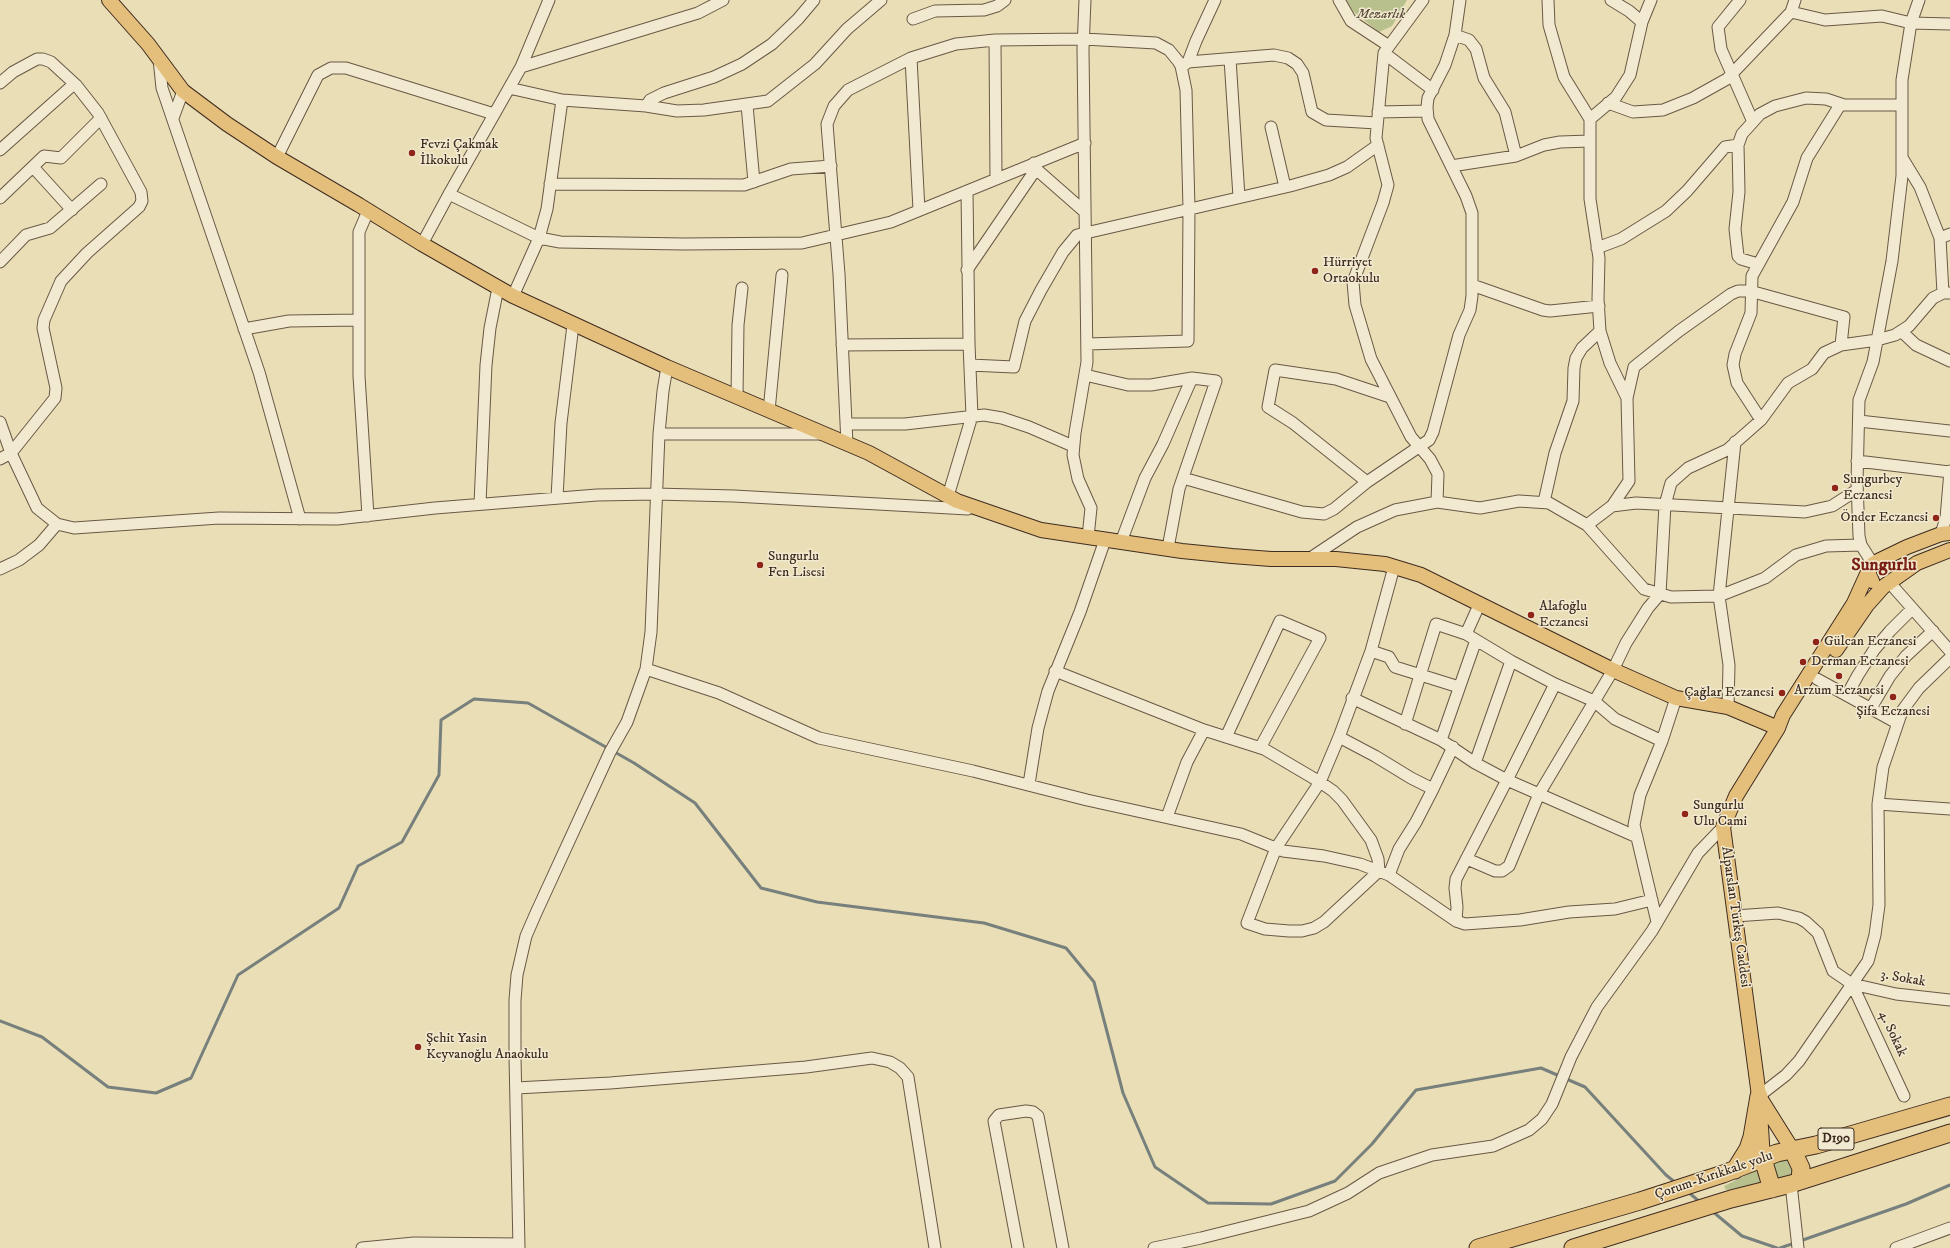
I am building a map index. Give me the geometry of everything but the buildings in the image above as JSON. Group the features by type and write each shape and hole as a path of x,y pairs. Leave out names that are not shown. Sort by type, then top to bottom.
{"highway":[{"path":"1729,1172 1748,1149 1752,1138 1759,1096"},
{"name":"Çorum-Kırıkkale yolu","path":"1478,1248 1640,1201 1729,1172 1792,1149 1816,1145 1950,1106"},
{"name":"Çorum-Kırıkkale yolu","path":"1573,1248 1731,1199 1796,1183 1950,1133"},
{"path":"1792,1149 1801,1168 1796,1183"},
{"path":"1763,1159 1772,1189"}],"main road":[{"path":"109,0 159,59 183,91 227,124 277,157 422,244 498,288 573,325 868,453 957,501 1041,530 1105,540 1271,559 1336,559 1386,564 1421,575 1613,670 1676,698 1765,716 1783,715"},
{"path":"1945,533 1945,551 1917,563 1886,584 1872,581 1870,568 1891,553 1945,533"},
{"path":"1891,553 1900,561 1901,573"},
{"name":"Alparslan Türkeş Caddesi","path":"1763,1159 1759,1096 1723,827 1736,796 1778,728 1783,715 1854,603 1870,568"},
{"name":"Alparslan Türkeş Caddesi","path":"1778,728 1792,719 1858,617 1886,584"},
{"path":"1733,709 1778,728"},
{"path":"1759,1096 1792,1149"}],"street":[{"path":"422,244 448,194 521,68 549,0"},
{"path":"521,68 698,13 723,0"},
{"path":"646,106 650,100 714,77 742,64 772,44 798,20 814,0"},
{"path":"509,88 562,100 646,106 677,111 704,110 768,101 815,64 847,30 881,0"},
{"path":"913,19 934,11 984,10 997,6 1006,0"},
{"path":"1085,0 1085,232 1087,344 1085,375 1073,455 1078,479 1091,508 1088,537"},
{"path":"1087,344 1188,341 1189,209 1185,64 1215,0"},
{"path":"1339,0 1351,21 1433,90"},
{"path":"1423,0 1387,50 1378,112 1376,138 1388,185 1383,203 1354,282 1355,305 1371,359 1411,437 1430,459 1438,474 1437,502"},
{"path":"1183,478 1302,512 1324,514 1334,509 1367,482 1418,446 1429,440 1433,432 1460,335 1470,310 1472,285 1472,213 1466,196 1428,120 1427,111 1428,98 1445,65 1455,35 1460,0"},
{"path":"1548,0 1549,25 1564,78 1590,119 1590,199 1599,258 1600,331 1610,363 1627,398"},
{"path":"1611,0 1642,22"},
{"path":"1590,119 1616,97 1630,75 1642,22 1651,0"},
{"path":"1740,0 1718,28 1720,49 1753,122"},
{"path":"1870,568 1858,536 1857,461 1859,400 1873,362 1892,261 1902,176 1902,80 1911,23 1919,0"},
{"path":"1608,104 1633,112 1663,110 1693,98 1727,79 1791,4 1825,20 1882,16 1911,23 1950,26"},
{"path":"1455,35 1469,40 1476,49 1484,78 1505,112 1516,156"},
{"path":"847,444 836,235 828,124 831,111 838,100 856,85 911,58 956,44 995,40 1084,39 1156,43 1169,50 1185,64 1274,56 1288,58 1297,64 1303,73 1312,112 1326,120 1377,123"},
{"path":"995,40 996,179"},
{"path":"911,58 919,210"},
{"path":"0,83 13,72 38,59 51,62 74,84 101,118 141,192 142,201 139,207 87,253 61,281 42,328 56,388 55,398 11,453 0,459"},
{"path":"159,59 162,88 259,372 300,519"},
{"path":"1230,59 1240,197"},
{"path":"277,157 318,75 331,68 346,68 494,114"},
{"path":"0,150 74,84"},
{"path":"172,118 183,91"},
{"path":"1758,264 1741,259 1737,251 1735,229 1739,192 1738,145 1742,134 1760,114 1775,106 1794,100 1816,98 1840,105 1902,105"},
{"path":"513,296 539,238 547,209 562,100"},
{"path":"747,105 754,182"},
{"path":"1761,420 1737,383 1733,365 1735,354 1751,313 1750,291 1752,276 1793,202 1807,158 1840,105"},
{"path":"1378,112 1427,111"},
{"path":"0,198 44,156 61,158 101,118"},
{"path":"1271,127 1284,187"},
{"path":"1451,166 1516,156 1544,145 1560,142 1590,141"},
{"path":"448,194 539,238 560,242 802,243 891,222 996,179 1035,166 1085,143"},
{"path":"970,365 1014,367 1025,321 1041,290 1063,252 1074,238 1085,232 1284,187 1329,175 1347,167 1378,145"},
{"path":"1597,248 1621,239 1666,211 1687,191 1726,147 1738,145"},
{"path":"1467,859 1495,871 1506,869 1509,866 1539,794 1613,670 1626,643 1648,608 1660,594 1665,505 1671,483 1688,468 1726,450 1761,420 1788,383 1812,369 1824,353 1841,345 1877,340 1902,331 1909,326 1932,298 1947,293 1945,236 1920,187 1902,158"},
{"path":"550,184 724,186 754,182 791,169 831,166"},
{"path":"1035,166 1085,212"},
{"path":"967,270 1035,166"},
{"path":"33,167 72,210"},
{"path":"0,262 26,235 50,228 101,184"},
{"path":"948,496 972,416 967,270 967,191"},
{"path":"368,211 359,232 359,376 368,516"},
{"path":"769,411 782,275"},
{"path":"1472,285 1543,310 1550,311 1599,306"},
{"path":"480,504 486,365 490,328 498,288"},
{"path":"737,397 737,339 742,288"},
{"path":"1587,525 1612,506 1629,481 1627,398 1634,367 1679,331 1732,294 1738,291 1750,291 1844,317 1841,345"},
{"path":"244,329 289,321 359,320"},
{"path":"557,498 561,423 573,325"},
{"path":"1544,502 1555,453 1573,401 1574,368 1576,358 1582,348 1600,331"},
{"path":"1902,331 1916,345 1950,361"},
{"path":"842,345 969,344"},
{"path":"362,1248 414,1243 519,1246 515,1000 521,956 536,913 610,752 626,722 646,669 651,632 658,434 667,367"},
{"path":"1367,482 1293,423 1268,407 1275,370 1336,379 1390,397"},
{"path":"1085,375 1128,385 1151,385 1192,378 1216,381 1183,478 1168,548"},
{"path":"1121,542 1145,478 1163,444 1192,378"},
{"path":"846,424 905,424 984,415 1002,418 1074,446"},
{"path":"1859,421 1950,431"},
{"path":"0,422 11,453 37,508 57,524 74,528 219,518 337,519 480,504 557,498 655,494 928,505 986,510"},
{"path":"658,434 824,434"},
{"path":"1733,709 1729,665 1719,596 1735,442"},
{"path":"1857,461 1950,472 1945,533"},
{"path":"1612,506 1636,503 1805,512 1832,506 1857,490"},
{"path":"1309,559 1357,527 1370,521 1395,510 1437,502 1480,508 1518,501 1549,503 1587,525 1644,589 1671,597 1719,596 1765,578 1796,555 1826,546 1861,545"},
{"path":"0,569 19,560 39,545 57,524"},
{"path":"1029,784 1038,728 1055,671 1080,612 1105,540"},
{"path":"1394,567 1371,651 1352,698 1339,737 1320,782 1276,848 1247,923 1265,928 1302,931 1314,928 1324,922 1384,874 1416,822 1453,747"},
{"path":"1886,584 1912,609 1950,651"},
{"path":"1441,740 1460,687 1480,603"},
{"path":"1847,695 1874,650 1912,609"},
{"path":"1226,737 1280,621 1320,638 1260,748"},
{"path":"1405,724 1436,624 1471,637 1511,661 1555,684 1594,701 1615,719 1662,741"},
{"path":"1871,708 1890,676 1906,656 1933,631"},
{"path":"1371,651 1390,657 1395,667 1460,687"},
{"path":"1759,1096 1786,1076 1796,1065 1868,961 1877,922 1879,891 1878,804 1880,779 1897,722 1909,700 1950,658"},
{"path":"1475,763 1511,661"},
{"path":"646,669 719,693 819,738 1029,784 1087,800 1241,834 1283,851 1324,856 1360,864 1384,874 1456,921 1473,925 1520,920 1569,912 1615,909 1652,900"},
{"path":"1055,671 1204,730 1260,748 1320,782 1342,800 1371,840 1384,874"},
{"path":"1817,679 1897,722"},
{"path":"1456,921 1458,907 1455,884 1555,684"},
{"path":"1352,698 1441,740 1475,763 1507,780 1637,837"},
{"path":"1657,922 1634,824 1640,795 1662,741 1676,698"},
{"path":"1167,817 1187,762 1204,730"},
{"path":"1339,737 1433,789"},
{"path":"1878,804 1950,810"},
{"path":"1154,1248 1310,1211 1348,1193 1379,1173 1432,1155 1493,1146 1529,1130 1542,1119 1552,1104 1571,1057 1597,1007 1657,922 1698,853 1723,827"},
{"path":"1735,916 1785,914 1806,922 1818,933 1833,972 1852,984"},
{"name":"3. Sokak","path":"1852,984 1896,994 1950,1000"},
{"name":"4. Sokak","path":"1852,984 1904,1096"},
{"path":"516,1088 610,1083 806,1067 872,1058 890,1062 900,1068 908,1077 935,1248"},
{"path":"1018,1248 994,1121 999,1115 1026,1111 1033,1112 1038,1116 1063,1248"},
{"path":"1796,1183 1796,1223 1798,1248"},
{"path":"1898,1248 1950,1228"}],"green space":[{"name":"Mezarlık","path":"1343,0 1407,0 1392,26 1379,32 1345,5"},
{"path":"1783,1158 1791,1160 1794,1174 1779,1179 1776,1177 1773,1167 1777,1161"},
{"path":"1759,1169 1763,1183 1726,1190 1724,1186"}],"waterway":[{"path":"0,1021 42,1037 108,1087 156,1093 191,1078 238,975 339,908 358,866 402,842 439,775 441,720 474,699 528,703 634,763 695,803 761,888 817,902 984,923 1066,948 1094,982 1123,1093 1155,1167 1208,1203 1271,1204 1335,1181 1372,1144 1416,1090 1541,1068 1585,1087 1666,1175 1676,1183"},
{"path":"1800,1241 1906,1204 1950,1185"},
{"path":"1687,1191 1701,1203"},
{"path":"1712,1211 1742,1236 1777,1248"},
{"path":"1780,1248 1795,1243"}],"place":[{"name":"Fevzi Çakmak İlkokulu","path":"412,153"},
{"name":"Hürriyet Ortaokulu","path":"1315,271"},
{"name":"Sungurbey Eczanesi","path":"1835,488"},
{"name":"Önder Eczanesi","path":"1936,518"},
{"name":"Sungurlu Fen Lisesi","path":"760,565"},
{"name":"Alafoğlu Eczanesi","path":"1531,615"},
{"name":"Gülcan Eczanesi","path":"1816,642"},
{"name":"Derman Eczanesi","path":"1803,662"},
{"name":"Arzum Eczanesi","path":"1839,676"},
{"name":"Çağlar Eczanesi","path":"1782,693"},
{"name":"Şifa Eczanesi","path":"1893,697"},
{"name":"Sungurlu Ulu Cami","path":"1685,814"},
{"name":"Şehit Yasin Keyvanoğlu Anaokulu","path":"418,1047"}],"district":[{"name":"Sungurlu","path":"1884,566"}]}
